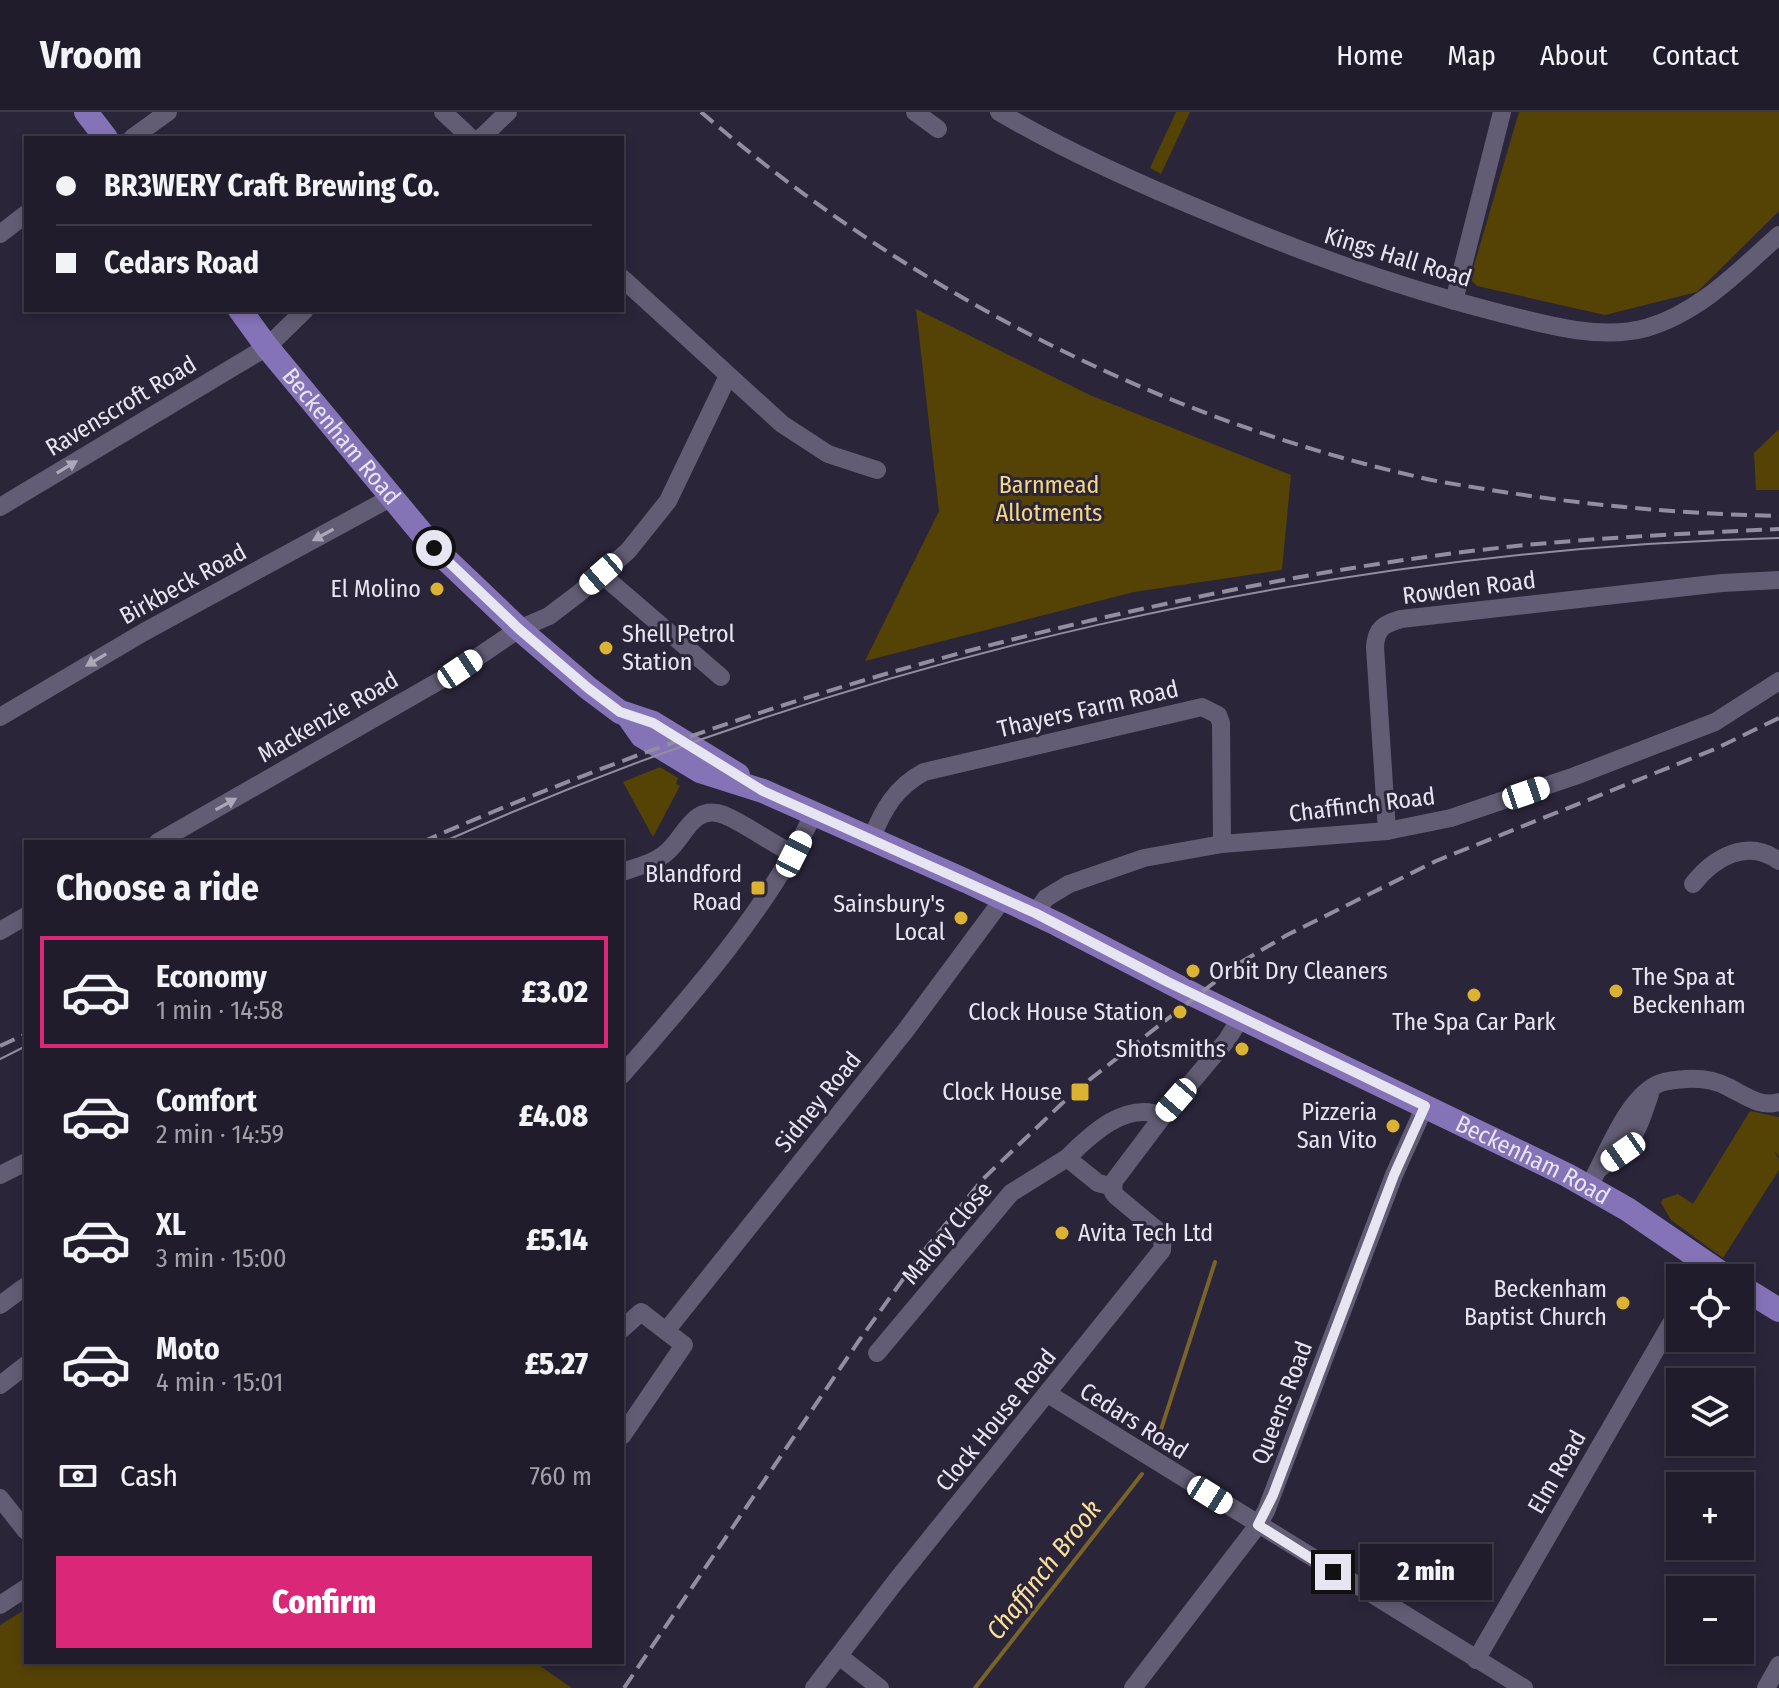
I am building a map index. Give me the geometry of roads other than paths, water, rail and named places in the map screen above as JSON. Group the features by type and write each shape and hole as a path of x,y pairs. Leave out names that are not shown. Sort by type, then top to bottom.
{"main road":[{"path":"86,112 104,136"},
{"name":"Beckenham Road","path":"241,312 434,548 519,629 594,693 628,716 642,736 700,771 763,791 872,838 1035,913 1168,982 1425,1106 1594,1177 1694,1264"},
{"path":"1754,1295 1779,1310"}],"street":[{"path":"135,136 168,112"},
{"path":"443,112 469,136"},
{"path":"483,136 508,112"},
{"path":"915,112 938,129"},
{"name":"Kings Hall Road","path":"999,112 1147,188 1308,254 1454,301 1575,329 1615,332 1646,328 1678,315 1713,292 1779,235"},
{"path":"1454,301 1502,112"},
{"path":"0,234 24,216"},
{"path":"624,280 782,424 828,454 877,470"},
{"name":"Ravenscroft Road","path":"0,507 267,347 303,312"},
{"name":"Mackenzie Road","path":"161,840 460,669 519,629 549,616 601,574 628,551 668,501 728,376"},
{"name":"Birkbeck Road","path":"0,717 144,632 392,497"},
{"path":"601,574 721,677"},
{"name":"Rowden Road","path":"1387,831 1375,647 1376,636 1386,623 1722,583 1779,580"},
{"name":"Chaffinch Road","path":"1035,913 1053,892 1144,858 1222,844 1387,831 1451,818 1575,776 1715,722 1779,681"},
{"name":"Thayers Farm Road","path":"872,838 892,799 906,782 924,772 1202,707 1218,715 1221,723 1222,844"},
{"path":"624,871 666,853 691,821 710,813 730,818 771,844 794,854"},
{"path":"624,1073 685,1001 774,885 794,854 814,813"},
{"path":"1693,884 1706,867 1733,853 1756,850 1779,861"},
{"name":"Sidney Road","path":"666,1331 906,1030 1003,899"},
{"path":"0,931 24,917"},
{"path":"1113,1187 1117,1175 1227,1040 1231,1012"},
{"path":"1594,1177 1611,1141 1634,1106 1656,1085 1694,1079 1717,1081 1764,1104 1779,1102"},
{"name":"Queens Road","path":"1133,1688 1258,1525 1279,1481 1394,1175 1425,1106"},
{"path":"1067,1158 1090,1135 1109,1123 1137,1112 1150,1111 1163,1116"},
{"name":"Clock House Road","path":"814,1688 1164,1245 1163,1235 1116,1196 1113,1187 1098,1183 1067,1158"},
{"name":"Malory Close","path":"877,1353 1011,1193 1067,1158"},
{"path":"0,1175 24,1163"},
{"path":"0,1305 24,1287"},
{"path":"624,1327 641,1312 684,1345 624,1433"},
{"name":"Elm Road","path":"1476,1660 1666,1332"},
{"path":"0,1385 24,1367"},
{"name":"Cedars Road","path":"1048,1394 1524,1688"},
{"path":"0,1498 24,1528"},
{"path":"0,1605 24,1589"},
{"path":"839,1656 880,1688"},
{"path":"1766,1688 1779,1665"}],"waterway":[{"name":"Chaffinch Brook","path":"1156,1445 1215,1262"},
{"name":"Chaffinch Brook","path":"975,1688 1142,1474"}],"tram line":[{"path":"448,840 601,776 763,718 929,668 1097,625 1266,591 1437,565 1608,547 1779,538"},
{"path":"0,1059 24,1047"}],"railway":[{"path":"701,112 779,176 862,235 947,289 1036,338 1127,381 1221,419 1317,450 1449,483 1632,508 1779,516"},
{"path":"427,840 604,768 788,704 974,649 1069,626 1255,586 1435,556 1589,540 1779,529"},
{"path":"624,1688 858,1342 922,1253 983,1179 1075,1091 1238,964 1287,935 1436,861 1715,749 1779,718"},
{"path":"0,1046 24,1035"}],"place":[{"name":"El Molino","path":"437,589"},
{"name":"Shell Petrol Station","path":"606,648"},
{"name":"Blandford Road","path":"758,888"},
{"name":"Sainsbury's Local","path":"961,918"},
{"name":"Orbit Dry Cleaners","path":"1193,971"},
{"name":"The Spa at Beckenham","path":"1616,991"},
{"name":"The Spa Car Park","path":"1474,995"},
{"name":"Clock House Station","path":"1180,1012"},
{"name":"Shotsmiths","path":"1242,1049"},
{"name":"Clock House","path":"1080,1092"},
{"name":"Pizzeria San Vito","path":"1393,1126"},
{"name":"Avita Tech Ltd","path":"1062,1233"},
{"name":"Beckenham Baptist Church","path":"1623,1303"}],"park label":[{"name":"Barnmead Allotments","path":"1049,499"}]}
